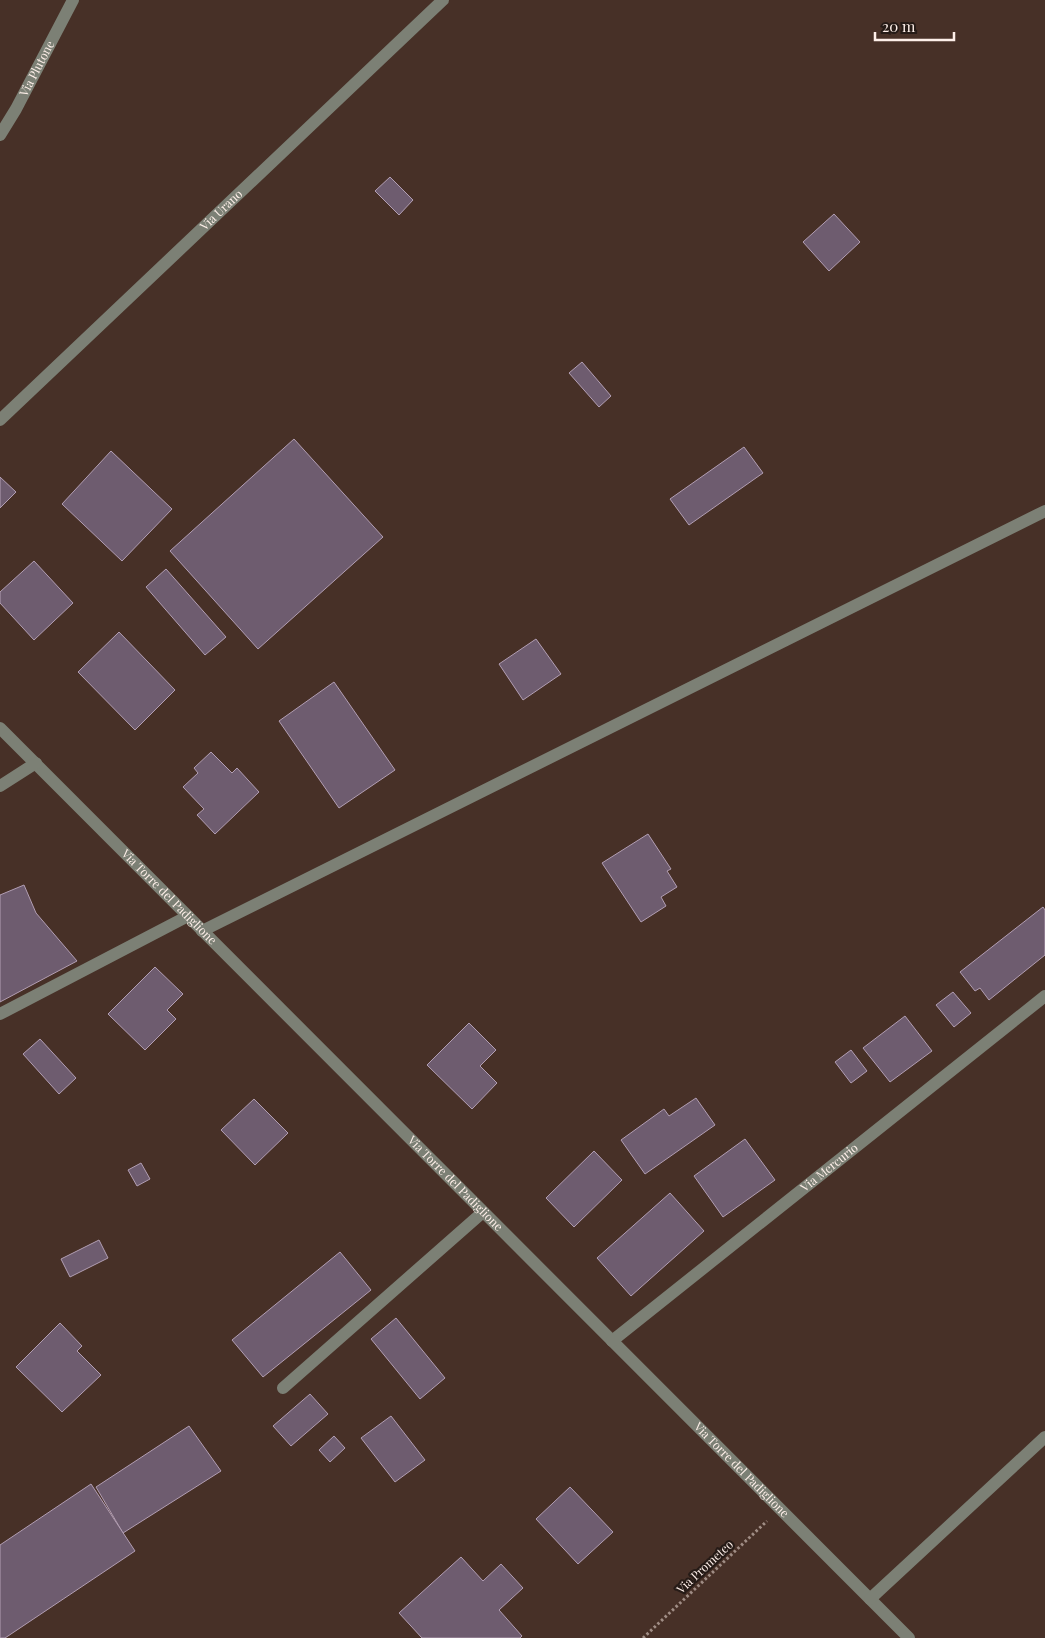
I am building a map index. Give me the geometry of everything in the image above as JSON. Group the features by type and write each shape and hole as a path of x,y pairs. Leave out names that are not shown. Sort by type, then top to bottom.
{"street":[{"name":"Via Plutone","path":"0,135 16,109 72,0"},
{"name":"Via Urano","path":"0,420 444,0"},
{"path":"202,931 1045,511"},
{"name":"Via Torre del Padiglione","path":"0,728 910,1638"},
{"path":"0,786 36,763"},
{"path":"0,1014 188,916"},
{"name":"Via Mercurio","path":"612,1341 1045,996"},
{"path":"283,1388 483,1212"},
{"path":"870,1599 1045,1437"}],"path":[{"name":"Via Prometeo","path":"643,1638 780,1508"}],"building":[{"path":"390,177 413,200 399,215 375,191"},
{"path":"834,214 860,242 829,271 803,242"},
{"path":"582,362 611,396 599,407 569,373"},
{"path":"294,439 383,537 258,649 170,551"},
{"path":"744,447 763,473 689,525 670,499"},
{"path":"111,451 172,509 122,561 62,504"},
{"path":"0,477 16,492 0,508"},
{"path":"34,561 73,603 34,640 0,603 0,592"},
{"path":"166,569 226,637 205,655 146,587"},
{"path":"119,632 175,690 135,730 78,672"},
{"path":"536,639 561,674 523,700 499,664"},
{"path":"334,682 395,770 339,808 279,721"},
{"path":"211,752 232,773 237,768 259,792 215,834 197,815 204,809 183,787 198,773 194,768"},
{"path":"648,834 671,869 667,871 677,887 661,897 666,906 641,922 602,863"},
{"path":"24,885 36,913 77,961 0,1002 0,895"},
{"path":"1043,907 1045,910 1045,955 989,1000 980,988 975,991 960,972"},
{"path":"155,967 183,994 167,1010 176,1019 145,1050 108,1014"},
{"path":"953,992 971,1013 954,1027 936,1005"},
{"path":"905,1016 932,1051 890,1082 863,1048"},
{"path":"469,1023 496,1050 480,1066 497,1083 472,1109 427,1065"},
{"path":"40,1039 76,1078 59,1094 23,1054"},
{"path":"851,1050 867,1071 851,1083 835,1062"},
{"path":"696,1098 715,1125 645,1174 621,1140 664,1109 669,1116"},
{"path":"254,1099 288,1133 255,1165 221,1130"},
{"path":"745,1139 775,1180 723,1217 694,1176"},
{"path":"594,1151 622,1180 574,1227 546,1198"},
{"path":"141,1163 150,1179 137,1186 128,1170"},
{"path":"670,1193 704,1231 631,1296 597,1258"},
{"path":"99,1240 108,1258 70,1277 61,1259"},
{"path":"340,1252 371,1290 263,1377 232,1340"},
{"path":"396,1318 445,1378 420,1399 371,1339"},
{"path":"60,1323 82,1346 77,1351 101,1375 62,1412 16,1367"},
{"path":"310,1394 328,1414 291,1446 273,1426"},
{"path":"391,1416 425,1460 395,1482 361,1438"},
{"path":"189,1426 221,1471 123,1533 96,1487"},
{"path":"334,1436 345,1448 330,1462 319,1450"},
{"path":"91,1484 135,1551 5,1638 0,1638 0,1545"},
{"path":"570,1487 613,1532 578,1564 536,1519"},
{"path":"461,1557 483,1581 501,1564 523,1588 499,1610 522,1636 520,1638 422,1638 399,1613"}]}
